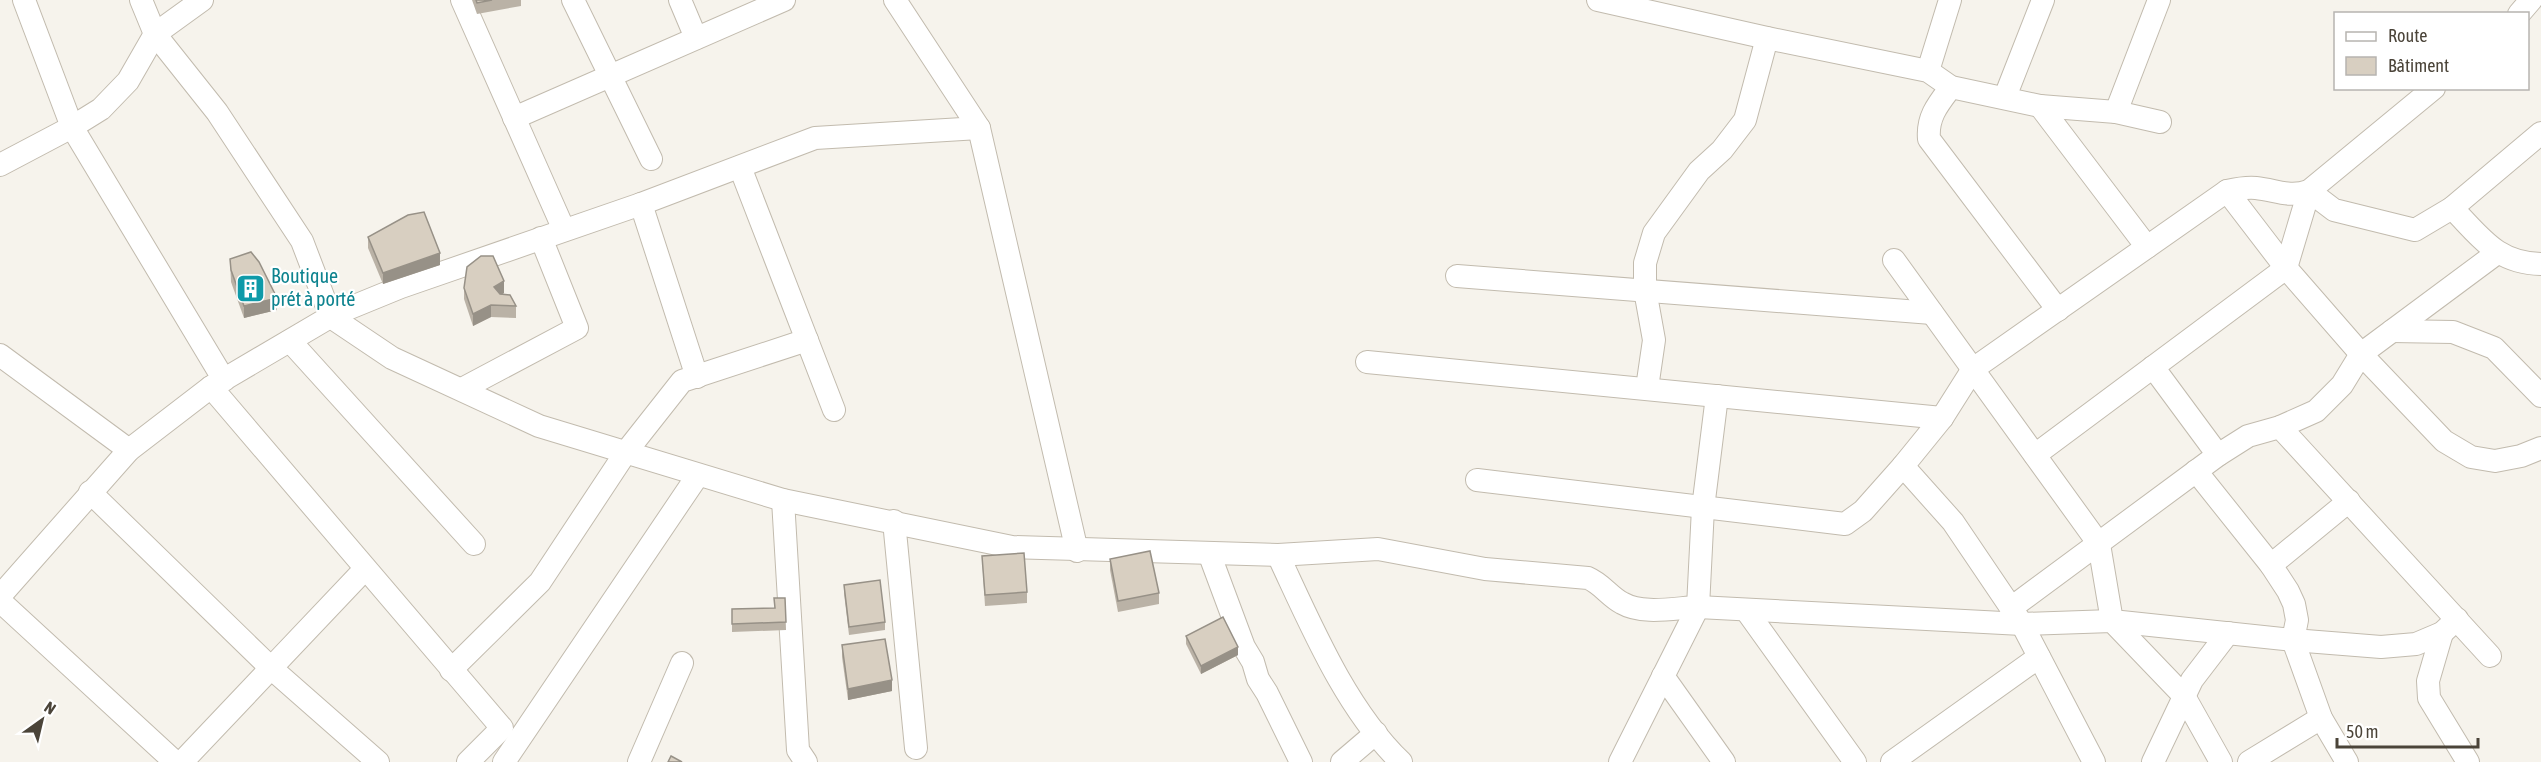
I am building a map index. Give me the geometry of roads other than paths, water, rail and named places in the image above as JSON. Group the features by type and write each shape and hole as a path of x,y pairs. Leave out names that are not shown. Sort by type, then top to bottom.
{"street":[{"path":"24,0 72,127 217,383 365,569 502,728 468,762"},
{"path":"141,0 155,34 217,112 302,241 331,318 392,358 539,426 783,500 1012,547 1278,555 1378,549 1485,569 1588,578 1598,582 1620,602 1633,608 1698,607 2017,616 2112,621 2381,647 2416,644 2450,626"},
{"path":"0,165 101,109 128,81 155,34 202,0"},
{"path":"462,0 564,231"},
{"path":"573,0 651,159"},
{"path":"680,0 696,39"},
{"path":"514,118 696,39 753,6 784,0"},
{"path":"895,0 979,128 1077,550"},
{"path":"1598,0 1685,9 1767,38 1928,71 1952,87 2040,106 2116,112 2160,122"},
{"path":"1928,71 1950,0"},
{"path":"2005,97 2043,0"},
{"path":"2116,112 2159,0"},
{"path":"2521,12 2531,0"},
{"path":"1647,388 1654,340 1645,291 1645,263 1654,233 1699,171 1722,150 1745,120 1767,38"},
{"path":"1952,87 1936,106 1928,126 1929,139 2058,310"},
{"path":"1477,480 1845,524 1863,511 1942,418 1973,369 2227,191 2257,188 2284,195 2299,195 2309,191 2432,90"},
{"path":"2040,106 2147,247"},
{"path":"176,762 0,599 90,492 129,450 217,383 331,318 401,286 641,204 815,138 979,128"},
{"path":"2309,191 2334,210 2415,230 2452,208 2541,133"},
{"path":"740,166 834,410"},
{"path":"2227,191 2286,267 2361,354 2444,441 2471,458 2495,461 2521,456 2541,448"},
{"path":"2035,455 2286,267 2309,191"},
{"path":"641,204 697,377"},
{"path":"2452,208 2497,253 2517,261 2541,264"},
{"path":"462,389 577,328 541,238"},
{"path":"2017,616 2099,544 2218,455 2248,436 2280,427 2316,411 2342,385 2361,354 2497,253"},
{"path":"1894,260 2099,544 2112,621 2184,696 2221,762"},
{"path":"1457,276 1932,313"},
{"path":"2392,331 2453,332 2494,348 2541,396"},
{"path":"451,670 540,582 626,452 682,381 807,340"},
{"path":"290,341 474,544"},
{"path":"2,360 129,450"},
{"path":"1367,362 1942,418"},
{"path":"2153,367 2218,455"},
{"path":"1620,762 1698,607 1703,508 1717,396"},
{"path":"2280,427 2349,501 2450,626 2490,656"},
{"path":"1903,465 1953,522 2017,616 2094,762"},
{"path":"2196,471 2271,565 2294,604 2297,620 2293,640 2321,717 2347,762"},
{"path":"504,762 698,475"},
{"path":"90,492 271,668 378,762"},
{"path":"783,500 798,750 806,762"},
{"path":"2271,565 2349,501"},
{"path":"894,521 916,748"},
{"path":"1209,553 1244,647 1254,662 1258,679 1301,762"},
{"path":"1278,555 1329,663 1384,746 1401,762"},
{"path":"182,762 365,569"},
{"path":"1746,610 1855,762"},
{"path":"2450,626 2428,681 2429,698 2468,762"},
{"path":"2153,762 2198,671 2228,633"},
{"path":"1892,762 2039,657"},
{"path":"639,762 682,663"},
{"path":"1663,676 1725,762"},
{"path":"2249,762 2321,717"},
{"path":"1342,762 1376,733"}],"place":[{"name":"Boutique prét à porté","path":"250,288"}]}
